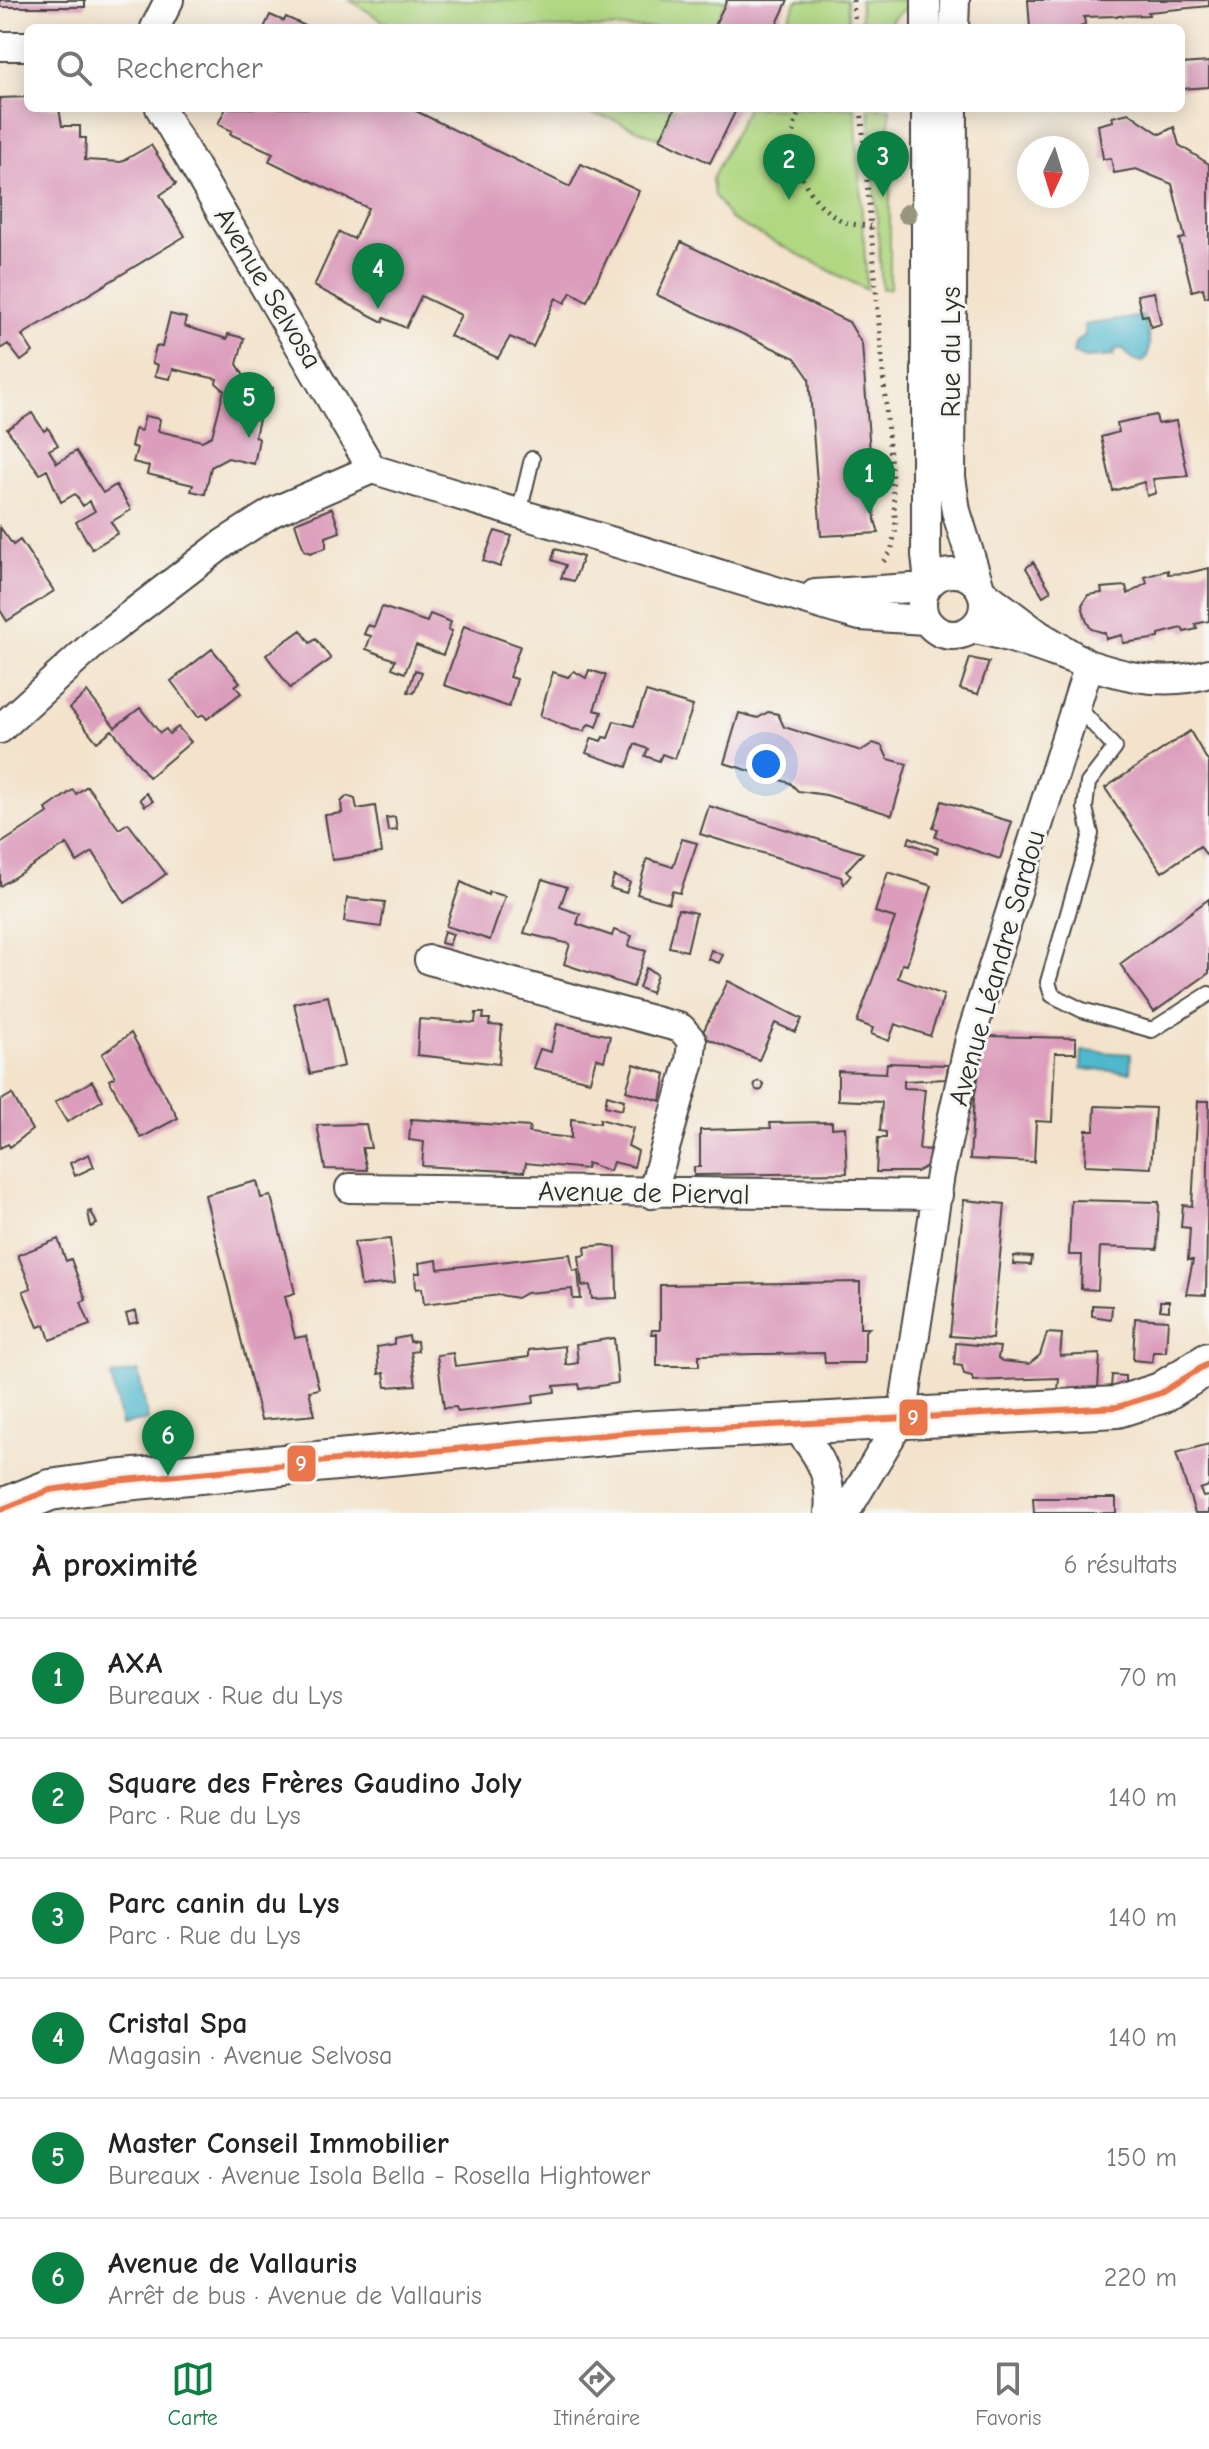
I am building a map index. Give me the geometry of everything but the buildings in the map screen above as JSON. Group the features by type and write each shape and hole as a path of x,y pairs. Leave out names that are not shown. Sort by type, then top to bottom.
{"main road":[{"path":"0,1510 53,1501 636,1432 1117,1407 1161,1393 1209,1363"}],"street":[{"path":"157,24 169,0"},
{"path":"926,0 926,24"},
{"path":"954,24 955,0"},
{"path":"0,46 24,46"},
{"name":"Avenue Selvosa","path":"162,112 372,469"},
{"name":"Rue du Lys","path":"926,112 928,585"},
{"name":"Rue du Lys","path":"953,112 951,477 956,511 981,591"},
{"path":"0,729 98,640 224,543 273,512 372,469 860,616 926,620"},
{"path":"782,594 860,593 928,585 953,572 971,578 981,591 1039,635 1089,665"},
{"path":"928,585 921,602 926,620 942,634 952,636 972,629 1017,639 1089,665 1166,680 1191,679 1209,674"},
{"path":"972,629 983,612 981,591"},
{"name":"Avenue Léandre Sardou","path":"902,1418 938,1195 970,1039 1089,665"},
{"path":"429,960 681,1028 692,1041 690,1061 652,1194"},
{"name":"Avenue de Pierval","path":"350,1188 652,1194 938,1195"},
{"path":"845,1513 902,1418"},
{"path":"794,1425 815,1448 828,1475 829,1513"}],"lane":[{"path":"519,513 532,459"},
{"path":"1076,705 1115,748 1088,783 1085,808 1091,834 1048,982 1052,995 1082,1010 1152,1030 1209,994"}],"path":[{"path":"853,0 855,24"},
{"path":"800,112 792,135 801,174 819,203 848,223 871,226"},
{"path":"860,593 862,581 891,552 896,535 861,112"}],"green space":[{"path":"350,0 727,0 715,24 388,24"},
{"path":"797,0 847,0 849,24 786,24"},
{"path":"860,0 911,0 911,4 892,19 891,24 862,24"},
{"path":"583,112 673,112 660,139 612,119"},
{"path":"745,112 855,112 867,290 730,219 714,195 712,179"},
{"path":"869,112 890,112 890,288 882,289"}],"water":[{"path":"1144,316 1149,352 1143,362 1133,360 1122,348 1114,351 1113,356 1085,358 1073,353 1075,343 1085,335 1084,325"},
{"path":"1082,1051 1131,1054 1130,1072 1081,1069"},
{"path":"138,1371 148,1420 121,1425 111,1376"}],"transit line":[{"name":"9","path":"0,1510 50,1490 114,1481 636,1432 1117,1407 1161,1393 1209,1363"}],"place":[{"name":"Parc canin du Lys","path":"883,197"},
{"name":"Square des Frères Gaudino Joly","path":"789,200"},
{"name":"Cristal Spa","path":"378,309"},
{"name":"Master Conseil Immobilier","path":"249,438"},
{"name":"AXA","path":"869,514"},
{"name":"Avenue de Vallauris","path":"168,1476"}]}
